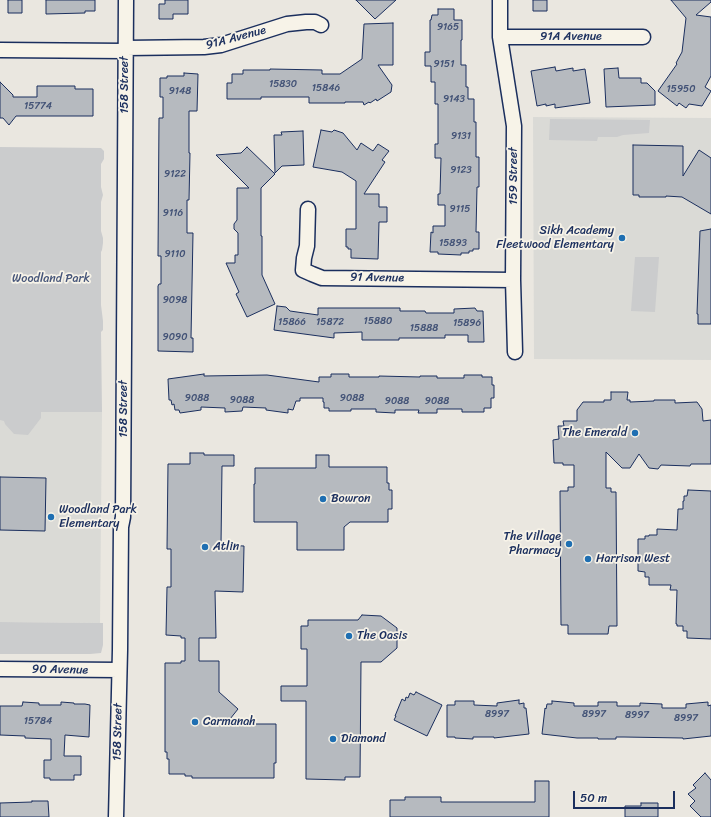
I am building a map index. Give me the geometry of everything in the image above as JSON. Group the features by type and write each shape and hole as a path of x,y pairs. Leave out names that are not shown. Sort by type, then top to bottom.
{"street":[{"name":"158 Street","path":"116,817 121,526 123,517 126,0"},
{"name":"159 Street","path":"500,0 500,37 514,126 515,352"},
{"name":"91A Avenue","path":"0,50 204,47 221,44 287,24 315,22 321,25"},
{"name":"91A Avenue","path":"500,37 642,38"},
{"name":"91 Avenue","path":"308,209 307,246 303,270 322,278 514,280"},
{"name":"90 Avenue","path":"0,669 119,670"}],"shaded area":[{"name":"Sikh Academy Fleetwood Elementary","path":"533,117 711,118 711,360 534,359"},
{"name":"Woodland Park Elementary","path":"0,411 102,412 100,623 0,622"}],"green space":[{"path":"550,119 650,120 649,133 623,135 617,137 598,137 597,141 549,140"},
{"name":"Woodland Park","path":"0,147 101,148 104,151 104,159 101,164 101,187 103,195 101,202 101,231 103,238 101,252 101,305 103,321 103,330 101,332 102,412 41,412 41,418 28,435 14,434 4,421 0,420"},
{"path":"635,257 659,257 655,312 631,311"},
{"path":"0,622 103,623 103,645 101,653 0,654"}],"building":[{"path":"8,0 22,0 22,13 8,13"},
{"path":"46,0 95,0 95,11 85,11 85,13 46,14"},
{"path":"165,0 188,0 188,14 173,14 173,19 159,19 159,4 165,4"},
{"path":"356,0 396,0 375,19"},
{"path":"533,0 547,0 547,11 533,11"},
{"path":"671,0 711,0 711,2 696,15 711,17 711,76 705,87 711,91 702,106 689,104 686,108 679,103 677,106 658,91 677,64 676,63 682,52 686,18"},
{"path":"438,9 454,9 454,20 462,20 461,65 466,65 466,87 468,87 468,99 474,99 474,122 476,122 476,157 479,157 476,232 479,232 479,249 473,249 473,251 469,251 469,253 461,253 461,255 438,254 438,252 430,252 431,232 433,233 433,226 445,226 445,205 438,205 438,194 440,194 441,158 435,158 435,144 438,144 438,104 435,104 435,82 431,82 431,66 425,66 425,52 430,52 430,20 432,15 438,15"},
{"path":"393,23 393,65 378,65 392,85 391,92 377,101 376,99 364,105 363,102 309,103 309,97 227,99 227,83 232,83 232,74 243,74 243,70 322,70 322,74 340,74 362,59 364,24"},
{"path":"555,67 556,71 573,68 573,71 585,69 590,103 555,108 555,104 537,106 531,71"},
{"path":"618,68 619,78 641,78 641,83 647,83 655,91 655,105 606,107 604,69"},
{"path":"184,73 198,74 197,111 189,111 189,200 187,200 187,233 193,233 191,338 193,338 193,352 158,351 158,286 161,284 161,256 158,256 159,118 163,118 163,97 160,97 160,78 167,78 167,76 184,76"},
{"path":"0,82 13,95 13,97 37,97 37,86 75,86 75,89 93,89 93,116 16,116 9,125 3,118 0,118"},
{"path":"321,130 332,132 334,130 343,133 357,150 361,143 373,151 378,144 389,151 382,160 385,162 364,194 379,194 379,207 387,207 387,222 379,222 378,259 351,258 351,249 346,247 346,229 356,229 356,181 342,172 313,167"},
{"path":"303,131 304,165 282,166 275,173 274,135 282,135 281,132"},
{"path":"633,145 683,146 683,176 699,150 711,158 711,214 682,197 639,197 639,195 633,195"},
{"path":"247,147 275,174 261,188 261,236 262,275 275,304 247,317 236,294 239,292 226,263 235,263 235,255 238,255 238,233 234,229 234,224 237,220 237,188 249,188 216,155 241,153"},
{"path":"711,229 711,324 698,324 697,314 700,231"},
{"path":"277,306 286,307 290,311 318,315 318,308 400,308 400,311 454,313 454,309 475,308 477,311 483,311 484,342 468,342 468,335 445,335 445,338 362,340 362,332 334,333 334,338 274,330"},
{"path":"204,374 204,376 267,375 319,382 319,377 331,377 331,374 349,374 349,377 437,376 437,378 464,378 464,375 482,375 482,377 492,377 492,385 494,385 494,398 491,398 491,408 484,408 484,412 462,412 462,409 437,409 437,413 418,413 419,410 395,410 395,413 376,412 376,409 329,411 329,408 324,408 323,398 300,398 300,401 296,401 293,410 288,409 288,413 266,410 266,408 243,407 242,411 225,412 225,408 201,407 201,410 180,413 179,410 175,410 174,404 172,405 171,400 169,400 168,379"},
{"path":"611,392 628,392 627,400 630,400 630,402 675,400 675,403 697,402 702,409 703,421 711,420 711,464 691,464 690,466 661,465 658,469 649,468 639,454 630,468 622,468 606,452 606,488 611,488 611,492 616,492 617,626 609,626 608,634 568,634 568,625 561,625 560,491 568,491 568,487 574,487 574,465 554,463 553,440 559,439 558,426 564,426 563,421 577,421 577,410 583,402 604,402 604,400 611,400"},
{"path":"190,453 204,453 204,455 234,455 234,466 222,466 221,545 244,546 243,592 215,591 216,638 199,638 199,661 219,661 219,692 238,709 226,724 276,724 276,763 274,763 274,778 192,778 192,776 185,776 185,774 169,774 169,759 167,759 167,752 165,752 165,663 181,663 181,661 185,661 185,638 181,638 181,636 166,635 167,587 171,587 171,549 167,549 168,464 190,464"},
{"name":"Bowron","path":"316,455 329,455 329,467 387,467 387,483 389,483 389,490 392,490 392,509 388,509 388,522 350,522 344,527 344,550 297,550 297,522 254,522 255,468 316,468"},
{"path":"0,477 46,478 45,531 0,530"},
{"path":"688,490 711,491 711,639 687,638 687,631 683,631 683,626 677,626 676,624 677,590 670,590 671,585 649,585 649,577 645,577 645,572 638,571 638,539 645,539 645,536 649,535 657,535 657,529 677,530 678,509 683,509 684,496 687,496"},
{"name":"Diamond","path":"362,615 381,616 397,628 397,648 381,662 361,662 360,777 345,777 345,780 306,779 306,701 281,701 281,686 307,686 307,649 301,649 301,626 308,626 308,620 358,620"},
{"path":"416,692 442,705 427,736 394,720 402,699 405,701 406,697 408,698 410,693 414,695"},
{"path":"519,700 519,704 524,703 524,708 526,708 529,734 494,738 473,737 473,739 447,737 447,705 455,705 455,701 474,701 474,705 497,706 497,703"},
{"path":"552,701 574,703 574,706 598,706 598,702 617,702 617,706 640,706 640,703 662,704 662,708 686,708 686,704 708,702 708,706 711,705 711,736 683,739 616,737 616,739 598,739 542,734 545,708 546,709 547,704 552,704"},
{"path":"23,702 39,703 39,705 61,705 61,702 90,705 89,737 65,735 64,756 81,756 81,775 74,775 74,780 50,780 50,778 44,778 44,760 51,760 51,739 0,735 0,706 22,706"},
{"path":"705,773 711,780 711,817 701,817 690,806 695,801 688,794 696,788 693,785"},
{"path":"535,781 549,781 549,817 390,817 390,800 405,800 405,797 441,797 441,802 535,802"},
{"path":"48,801 49,817 0,817 0,803"},
{"path":"641,803 658,803 658,817 625,817 625,806 641,806"}],"place":[{"name":"Sikh Academy Fleetwood Elementary","path":"622,238"},
{"name":"The Emerald","path":"635,433"},
{"name":"Bowron","path":"323,499"},
{"name":"Woodland Park Elementary","path":"51,517"},
{"name":"The Village Pharmacy","path":"569,544"},
{"name":"Atlin","path":"205,547"},
{"name":"Harrison West","path":"588,559"},
{"name":"The Oasis","path":"349,636"},
{"name":"Carmanah","path":"195,722"},
{"name":"Diamond","path":"333,739"}]}
